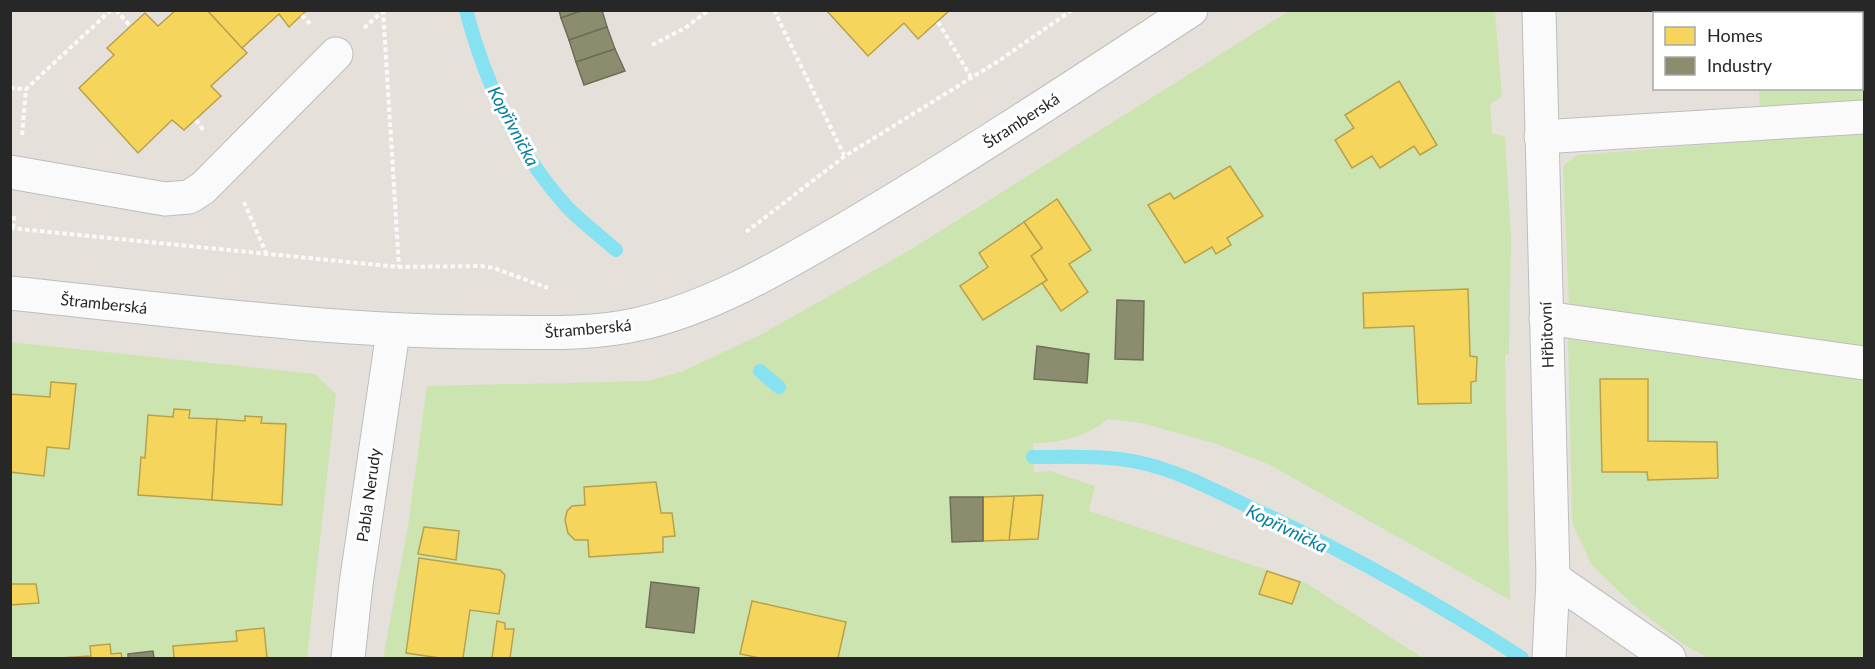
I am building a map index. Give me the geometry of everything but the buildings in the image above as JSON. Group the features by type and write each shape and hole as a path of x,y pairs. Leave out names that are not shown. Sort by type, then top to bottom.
{"street":[{"name":"Štramberská","path":"10,293 393,332 603,330 670,316 766,273 901,196 1191,10"},
{"name":"Hřbitovní","path":"1539,10 1553,578 1550,645"},
{"path":"10,172 165,199 189,197 215,178 336,54"},
{"path":"1541,137 1864,117"},
{"path":"1546,318 1864,363"},
{"name":"Pabla Nerudy","path":"348,658 356,584 393,332"},
{"path":"1553,578 1669,658"}],"path":[{"path":"10,88 26,89 111,10"},
{"path":"117,10 131,27"},
{"path":"383,10 399,267"},
{"path":"652,45 685,28 709,10"},
{"path":"774,10 844,156"},
{"path":"746,232 844,156 971,77 1072,10"},
{"path":"938,22 971,77"},
{"path":"10,228 399,267 488,267 548,288"}],"green space":[{"path":"1289,11 1495,11 1502,96 1490,105 1492,133 1505,137 1511,237 1509,354 1505,355 1510,600 1268,464 1214,443 1141,423 1107,419 1092,430 1072,438 1033,443 1034,472 1050,471 1095,486 1089,511 1306,583 1423,658 383,658 408,526 427,386 647,381 681,372 762,334 910,250"},
{"path":"1864,11 1864,103 1760,108 1759,90 1863,90 1863,12 1754,12"},
{"path":"1864,132 1864,350 1569,308 1563,166 1577,155"},
{"path":"1568,339 1864,380 1864,658 1708,658 1683,644 1634,606 1591,564 1572,522"},
{"path":"10,342 315,374 336,394 307,658 11,658"}],"waterway":[{"name":"Kopřivnička","path":"466,10 493,90 518,140 533,164 568,208 616,250"},
{"name":"Kopřivnička","path":"760,371 779,387"},
{"name":"Kopřivnička","path":"1033,457 1128,460 1186,477 1358,561 1425,598 1522,658"}]}
